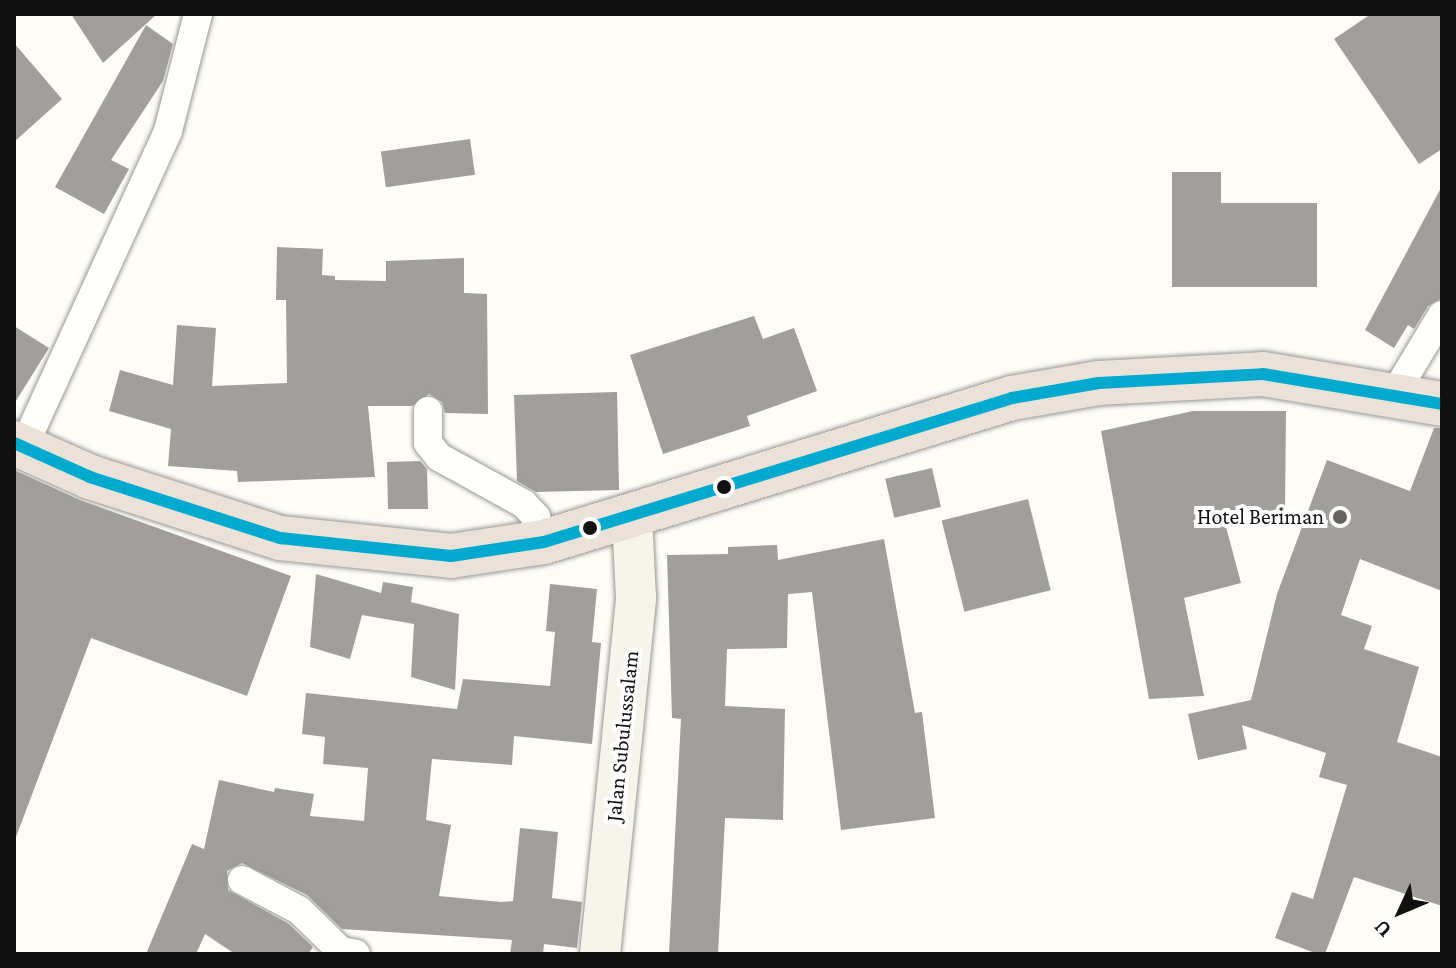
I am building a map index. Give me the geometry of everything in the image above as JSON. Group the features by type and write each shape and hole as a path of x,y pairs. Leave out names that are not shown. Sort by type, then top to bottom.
{"highway":[{"path":"18,446 90,477 280,538 451,556 544,542 1012,398 1099,383 1263,374 1395,393 1442,404"}],"street":[{"path":"18,446 168,131 198,14"},
{"path":"1395,393 1442,315"},
{"path":"428,411 428,443 439,457 524,504 536,517 544,542"},
{"name":"Jalan Subulussalam","path":"600,954 636,598 632,517"},
{"path":"242,880 299,910 341,951 356,954"}],"building":[{"path":"71,14 157,14 103,63"},
{"path":"1371,14 1442,14 1442,149 1419,164 1334,39"},
{"path":"146,25 173,44 163,81 111,160 129,169 104,214 55,187"},
{"path":"14,43 62,99 14,142"},
{"path":"470,139 475,175 386,187 381,152"},
{"path":"1172,172 1221,172 1221,203 1317,203 1317,287 1172,287"},
{"path":"1442,186 1442,298 1428,306 1414,329 1408,325 1394,348 1365,330"},
{"path":"277,247 323,249 322,275 335,276 335,280 386,281 386,261 464,258 464,293 487,294 488,414 445,413 442,402 429,394 412,406 368,406 375,477 238,482 237,471 168,466 171,429 109,411 120,370 173,385 177,325 216,328 212,386 287,383 286,300 276,300"},
{"path":"754,316 763,339 794,328 817,391 747,416 750,426 663,454 630,355"},
{"path":"14,326 49,348 14,404"},
{"path":"617,392 619,490 536,492 517,481 514,395"},
{"path":"1193,411 1286,411 1285,513 1222,512 1241,583 1184,598 1204,696 1149,699 1101,431"},
{"path":"1434,428 1442,428 1442,591 1360,559 1341,615 1372,626 1364,649 1419,667 1397,742 1442,757 1442,906 1354,877 1325,954 1318,954 1275,938 1292,892 1313,899 1347,785 1319,777 1326,753 1242,725 1247,749 1198,760 1188,714 1251,700 1277,594 1327,460 1410,491"},
{"path":"420,461 427,469 428,509 388,509 387,462"},
{"path":"932,468 941,507 894,518 885,479"},
{"path":"14,470 80,500 291,576 247,696 91,638 16,837"},
{"path":"1028,499 1051,590 964,612 942,521"},
{"path":"884,539 915,713 922,712 935,818 841,830 812,592 788,594 787,648 727,649 725,706 785,709 783,820 725,818 718,954 669,954 681,719 672,718 667,555 728,554 728,547 777,545 778,560"},
{"path":"316,574 381,593 383,582 413,587 411,602 459,614 455,690 411,677 414,624 362,615 350,659 310,647"},
{"path":"550,584 597,589 592,642 601,643 592,744 514,736 512,765 432,759 426,820 451,825 439,896 501,902 513,901 520,828 558,832 552,898 582,902 577,948 544,944 543,954 510,954 512,940 342,929 307,895 242,863 227,871 228,890 289,924 313,947 308,954 235,954 205,934 196,954 146,954 192,844 204,849 219,780 274,792 275,788 314,794 310,816 364,821 368,768 323,764 325,737 302,734 306,693 457,709 463,679 550,686 555,632 546,631"}],"transit line":[{"path":"14,443 90,477 280,538 451,556 544,542 1012,398 1099,383 1263,374 1442,404"}],"place":[{"name":"Hotel Beriman","path":"1340,517"}]}
